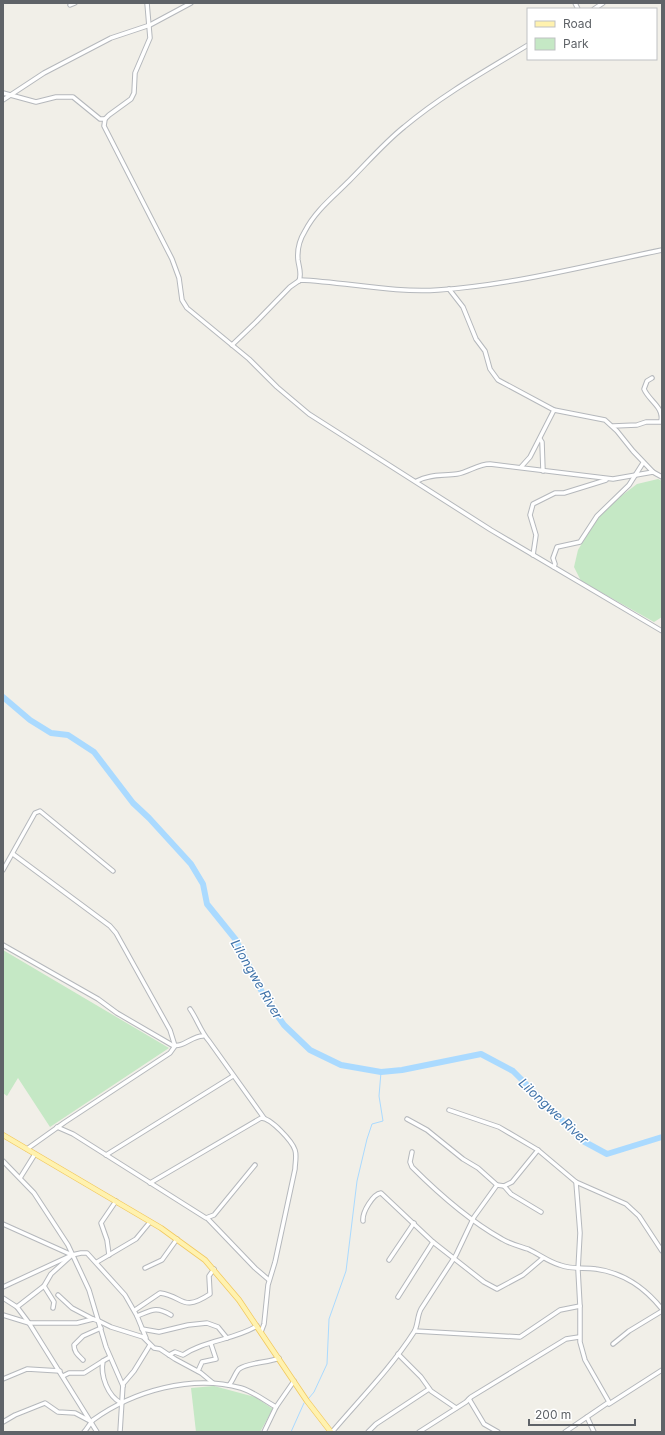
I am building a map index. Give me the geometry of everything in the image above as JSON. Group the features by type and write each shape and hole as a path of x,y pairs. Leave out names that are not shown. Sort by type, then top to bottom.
{"main road":[{"path":"3,1135 177,1238 198,1254 214,1269 239,1300 331,1432"}],"street":[{"path":"70,5 74,3"},
{"path":"147,3 150,38 135,73 133,96 105,120 105,131 126,166 172,259 179,278 184,304 191,314 232,345 304,409 533,555 662,631"},
{"path":"3,100 44,73 111,38 150,24 191,3"},
{"path":"299,281 301,274 298,254 301,242 308,225 327,201 391,138 417,117 454,89 469,82 527,46"},
{"path":"3,93 36,102 56,98 73,97 100,119 105,120"},
{"path":"232,345 290,287 299,281 411,290 449,289 488,285 662,250"},
{"path":"449,289 463,307 476,339 485,351 490,369 498,380 554,410 596,417 605,420 613,426 643,463 653,472 662,477"},
{"path":"613,426 661,422 662,416 658,406 644,389 647,381 652,378"},
{"path":"521,467 530,457 554,410"},
{"path":"540,439 542,442 543,470"},
{"path":"554,567 555,564 553,558 558,547 580,542 597,516 629,486 643,463"},
{"path":"417,481 432,476 458,474 485,464 521,467 613,479"},
{"path":"533,555 536,535 530,515 533,504 555,493 564,493 613,479 653,472"},
{"path":"3,870 35,812 40,810 113,870"},
{"path":"13,854 110,926 170,1030 175,1046 172,1051 144,1071 57,1127 27,1149"},
{"path":"3,945 55,973 129,1020 175,1046 180,1046 196,1037 203,1036"},
{"path":"190,1009 201,1026 203,1036 209,1041 233,1076 251,1097 264,1118 276,1127 290,1141 296,1154 295,1169 278,1251 269,1280 264,1324 261,1332"},
{"path":"106,1155 233,1076"},
{"path":"449,1110 494,1125 538,1150 576,1182 620,1200 632,1208 662,1251"},
{"path":"150,1183 255,1121 264,1118"},
{"path":"407,1119 427,1130 463,1159 478,1168 497,1185 504,1186 510,1184 519,1176 538,1150"},
{"path":"57,1127 73,1134 208,1219 255,1268 269,1280"},
{"path":"412,1152 410,1162 412,1167 441,1195 473,1220 502,1239 560,1265 578,1270 586,1268 614,1273 645,1290 662,1310 629,1331 613,1344"},
{"path":"20,1178 35,1154"},
{"path":"3,1161 38,1198 72,1255 89,1290 110,1357 123,1386 120,1432"},
{"path":"208,1219 214,1215 255,1165"},
{"path":"576,1182 580,1233 578,1270 580,1306 579,1337 585,1360 609,1400 608,1404"},
{"path":"331,1432 398,1354 415,1330 418,1315 421,1309 453,1258 473,1220 497,1185"},
{"path":"504,1186 511,1194 541,1212"},
{"path":"363,1221 364,1212 380,1192 433,1242 484,1282 497,1289 523,1275 544,1258"},
{"path":"109,1255 107,1240 101,1223 116,1201"},
{"path":"97,1262 136,1239 150,1222"},
{"path":"389,1260 414,1223"},
{"path":"3,1224 72,1255"},
{"path":"145,1268 162,1260 177,1238"},
{"path":"398,1297 433,1242"},
{"path":"3,1287 72,1255 81,1252 87,1253 97,1262 122,1292 134,1310 146,1340 150,1345 198,1371 213,1383"},
{"path":"17,1307 44,1286 51,1274 72,1255"},
{"path":"134,1310 160,1293 186,1303 191,1303 202,1299 210,1294 209,1276 214,1269"},
{"path":"44,1286 54,1302 53,1308"},
{"path":"58,1295 72,1308 93,1319 99,1320 111,1327 146,1340"},
{"path":"3,1298 17,1307 29,1323 97,1432"},
{"path":"415,1330 520,1337 555,1313 564,1309 580,1306"},
{"path":"137,1316 153,1309 161,1309 171,1315"},
{"path":"3,1315 29,1323 77,1323 93,1319"},
{"path":"142,1329 159,1332 188,1325 208,1323 218,1327 227,1338"},
{"path":"169,1355 175,1352 183,1355 191,1349 246,1333 257,1326"},
{"path":"83,1360 77,1354 74,1345 83,1336 101,1328"},
{"path":"419,1432 468,1399 566,1339 579,1337"},
{"path":"198,1371 202,1362 216,1359 211,1344"},
{"path":"123,1386 150,1345"},
{"path":"398,1354 421,1377 429,1389 456,1408"},
{"path":"63,1376 68,1373 84,1373 110,1357"},
{"path":"229,1386 241,1368 265,1360 274,1360 279,1358"},
{"path":"103,1361 102,1374 107,1386 114,1397 122,1404"},
{"path":"3,1379 27,1368 60,1371"},
{"path":"565,1432 662,1370"},
{"path":"264,1432 276,1407 294,1381"},
{"path":"84,1432 91,1421 116,1405 122,1404 148,1392 174,1387 213,1383 229,1386 253,1393 276,1407"},
{"path":"368,1432 376,1424 429,1389"},
{"path":"468,1399 484,1424 498,1432"},
{"path":"3,1422 15,1414 45,1403 58,1412 75,1413 91,1421"},
{"path":"587,1417 594,1432"}],"green space":[{"path":"658,479 662,481 662,617 654,622 581,581 574,567 578,550 598,516 608,506 637,484"},
{"path":"3,950 169,1048 50,1127 18,1078 7,1096 3,1093"},
{"path":"214,1386 255,1397 273,1409 260,1432 196,1432 191,1388"}],"waterway":[{"name":"Lilongwe River","path":"3,697 30,720 51,733 68,735 94,752 133,803 149,818 191,864 203,884 207,904 236,940 265,998 284,1025 310,1050 341,1065 381,1072 402,1070 481,1054 513,1071 583,1141 607,1154 662,1137"},
{"path":"309,1398 314,1392 327,1364 329,1319 346,1271 357,1181 367,1139 372,1124 383,1121 379,1096 381,1072"},
{"path":"291,1432 304,1403"}]}
